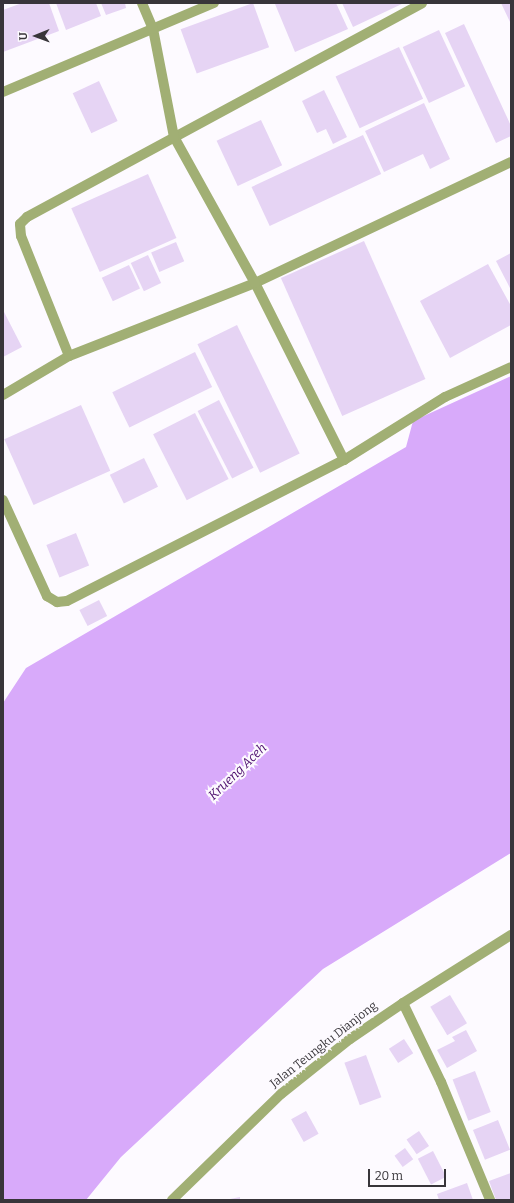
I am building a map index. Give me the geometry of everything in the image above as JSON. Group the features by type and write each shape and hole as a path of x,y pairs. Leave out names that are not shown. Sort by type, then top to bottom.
{"street":[{"path":"142,3 153,29 174,137 255,283 344,460"},
{"path":"3,92 214,3"},
{"path":"70,356 21,236 20,224 27,217 422,3"},
{"path":"3,395 70,356 255,283 511,162"},
{"path":"3,500 47,596 57,602 67,601 344,460 445,397 511,367"},
{"name":"Jalan Teungku Dianjong","path":"172,1200 281,1094 350,1039 402,1003 511,935"},
{"path":"402,1003 441,1082 490,1200"}],"water":[{"name":"Krueng Aceh","path":"511,376 511,853 323,969 121,1157 86,1200 3,1200 3,703 26,668 406,447 413,421"}],"building":[{"path":"22,3 49,3 59,31 3,52 3,10"},
{"path":"56,3 96,3 101,16 66,30"},
{"path":"101,3 125,3 126,8 106,15"},
{"path":"253,3 269,47 197,74 181,29"},
{"path":"336,3 348,29 295,52 275,4"},
{"path":"342,3 404,3 353,27"},
{"path":"501,3 511,3 511,24"},
{"path":"464,24 511,126 511,136 496,143 445,33"},
{"path":"439,30 465,86 429,103 403,47"},
{"path":"399,47 423,99 360,128 336,77"},
{"path":"99,81 118,121 91,133 73,93"},
{"path":"324,90 347,137 333,144 326,129 317,133 302,101"},
{"path":"424,103 450,159 430,169 423,154 384,172 365,131"},
{"path":"261,120 282,165 238,186 217,141"},
{"path":"363,135 381,174 270,226 252,187"},
{"path":"148,174 176,238 100,272 71,208"},
{"path":"364,241 425,379 342,416 281,278"},
{"path":"176,242 184,261 159,272 151,253"},
{"path":"511,253 511,290 496,261"},
{"path":"148,255 161,283 144,291 131,263"},
{"path":"488,264 511,306 511,325 450,358 420,301"},
{"path":"129,265 140,289 113,301 102,278"},
{"path":"3,310 22,347 3,357"},
{"path":"237,325 300,454 260,473 197,344"},
{"path":"195,352 212,387 129,427 112,392"},
{"path":"219,400 254,468 232,479 198,411"},
{"path":"81,405 110,471 34,505 4,439"},
{"path":"195,413 229,479 187,500 153,434"},
{"path":"144,458 158,487 124,503 110,475"},
{"path":"76,533 89,565 59,577 46,545"},
{"path":"99,600 107,616 88,626 79,610"},
{"path":"450,995 467,1023 447,1035 430,1007"},
{"path":"466,1030 477,1051 447,1068 437,1050 455,1041 452,1037"},
{"path":"404,1039 413,1053 398,1063 389,1049"},
{"path":"366,1055 381,1097 360,1105 344,1063"},
{"path":"475,1071 491,1112 468,1121 453,1080"},
{"path":"306,1111 319,1134 304,1142 291,1119"},
{"path":"498,1120 510,1150 485,1160 473,1130"},
{"path":"419,1131 429,1146 417,1154 407,1139"},
{"path":"405,1148 413,1159 403,1167 394,1156"},
{"path":"433,1151 446,1177 431,1185 418,1159"},
{"path":"511,1173 511,1200 496,1200 489,1181"},
{"path":"467,1183 473,1200 439,1200 437,1194"},
{"path":"240,1197 240,1200 230,1200 230,1199"}]}
